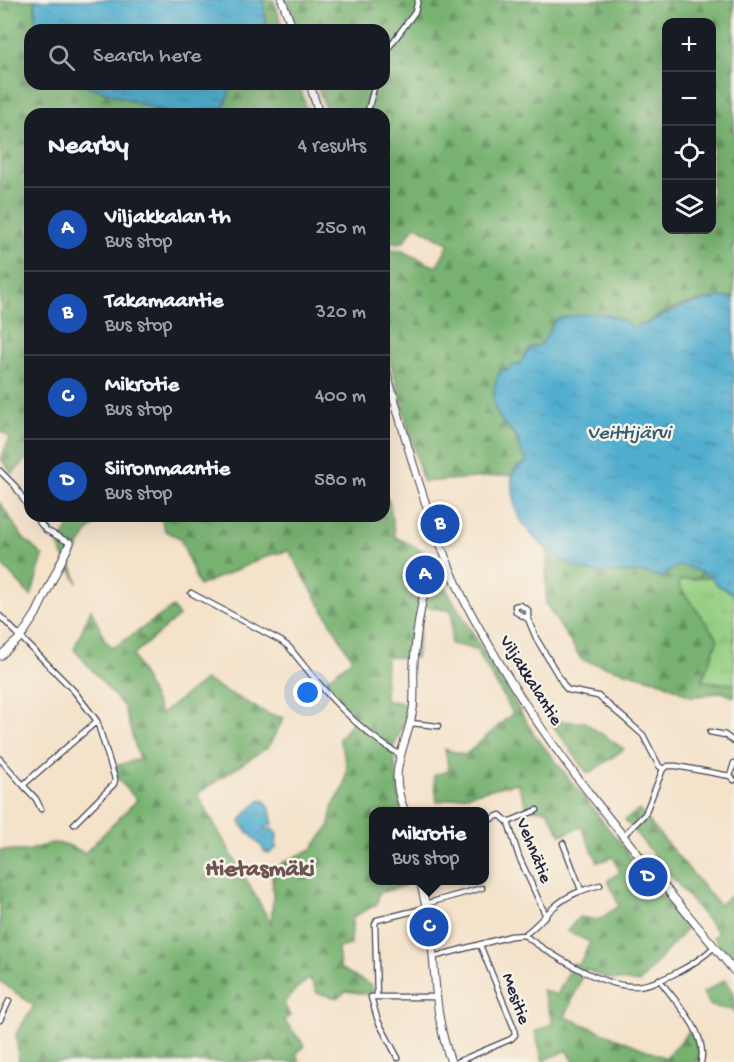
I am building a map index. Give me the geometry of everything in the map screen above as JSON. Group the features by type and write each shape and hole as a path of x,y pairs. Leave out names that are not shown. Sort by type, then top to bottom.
{"street":[{"path":"282,0 291,24"},
{"path":"390,46 415,12 418,0"},
{"path":"312,90 317,108"},
{"path":"369,108 373,90"},
{"name":"Viljakkalantie","path":"390,383 442,550 470,610 519,697 622,837 734,971"},
{"path":"0,471 15,486 24,500"},
{"path":"0,656 20,638 36,614 70,543 46,530 39,522"},
{"path":"403,807 398,787 400,756 411,723 414,660 428,579 430,573 448,563"},
{"path":"191,592 289,647 334,702 357,725 380,744 400,756"},
{"path":"0,616 75,691 96,721 115,779 114,784 74,824"},
{"path":"528,619 536,638 565,687 568,690 598,696 625,718 643,735 659,766 663,769"},
{"path":"23,785 96,721"},
{"path":"411,723 438,726"},
{"path":"710,732 725,735 734,742"},
{"path":"0,759 36,799 41,809"},
{"path":"622,837 645,814 663,769 676,766 732,778 734,763"},
{"path":"508,822 537,810"},
{"name":"Vehnätie","path":"489,820 500,815 508,822 519,856 546,916"},
{"path":"562,843 581,890"},
{"path":"421,885 433,957 442,1036 452,1062"},
{"path":"433,957 511,936 524,935 538,926 561,901 581,890 600,885"},
{"path":"398,1058 378,1021 374,997 375,924 377,920 482,888"},
{"path":"524,935 550,953 600,978 630,986 639,986 691,966 714,946"},
{"name":"Mesitie","path":"452,1062 511,1039 514,1035 514,1028 480,945"},
{"path":"659,979 693,1024 701,1043 701,1062"},
{"path":"374,997 436,998"},
{"path":"0,1020 9,1001"}],"green space":[{"path":"0,0 35,0 36,24 24,24 24,90 100,90 153,108 24,108 24,462 12,474 1,459 10,437 0,431"},
{"path":"263,0 274,0 281,24 266,24"},
{"path":"287,0 734,0 734,298 707,299 689,303 672,309 634,329 627,322 557,319 542,344 530,348 510,430 526,458 526,463 517,466 512,475 423,482 390,360 390,249 400,250 436,267 449,244 415,225 404,241 390,242 390,108 326,108 319,90 390,90 390,24 295,24"},
{"path":"230,90 301,90 306,108 213,108 224,106"},
{"path":"0,503 23,538 43,556 31,596 0,563"},
{"path":"390,507 395,537 423,551 533,733 687,928 639,983 605,978 585,969 565,1017 666,1058 691,1029 701,1057 699,1062 574,1062 567,1050 543,1061 535,1032 553,1023 542,990 557,995 573,963 579,965 590,942 567,931 579,917 598,920 619,906 608,880 620,872 613,857 598,862 581,827 561,835 547,810 528,809 517,783 437,802 434,775 449,771 445,749 465,755 513,713 476,649 451,644 452,611 423,606 416,658 386,657 385,701 414,703 393,748 400,807 369,807 369,885 404,885 379,893 377,904 353,917 351,945 338,948 340,968 372,986 372,995 346,991 338,998 317,993 310,978 295,990 284,1003 290,1016 284,1020 305,1046 296,1054 300,1062 19,1062 16,1034 34,1006 0,981 0,850 27,851 52,843 65,844 85,853 137,800 117,778 116,766 139,759 124,707 74,649 91,609 105,640 113,648 173,607 179,616 133,655 161,714 205,680 268,714 284,718 268,747 197,794 271,923 272,873 282,863 312,849 330,825 332,807 344,788 347,765 339,739 355,718 323,682 352,659 289,551 270,555 199,586 180,538 165,531 162,522 390,522"},
{"path":"72,522 97,522 87,533 70,562 78,583 58,546"},
{"path":"547,549 557,557 606,573 624,571 649,573 662,578 677,566 686,565 711,577 680,580 679,586 718,639 702,681 734,684 734,697 722,692 692,697 662,682 582,660 546,604"},
{"path":"711,577 716,584 734,594 734,684 702,682 679,586 680,580"},
{"path":"550,721 584,722 624,749 588,774"},
{"path":"639,810 719,905 734,893 734,964 713,937 718,933 625,820"},
{"path":"726,979 734,994 734,1013 732,1010 711,1006 703,993"}],"water":[{"path":"35,0 263,0 266,24 36,24"},
{"path":"100,90 230,90 224,107 153,108"},
{"name":"Veittijärvi","path":"720,297 734,298 734,594 716,584 711,577 686,566 677,566 662,578 640,572 591,572 577,568 553,555 532,535 516,510 512,478 515,471 526,463 526,458 517,437 501,420 495,408 494,390 500,371 508,370 514,364 518,366 530,348 542,344 556,319 587,314 607,315 616,317 634,328 640,324 646,325 682,307"},
{"path":"261,800 269,806 273,824 264,829 273,829 277,835 276,848 270,853 265,852 240,822 247,812"}],"place":[{"name":"Takamaantie","path":"440,524"},
{"name":"Viljakkalan th","path":"425,575"},
{"name":"Siironmaantie","path":"648,877"},
{"name":"Mikrotie","path":"429,927"}],"district":[{"name":"Hietasmäki","path":"260,870"}]}
